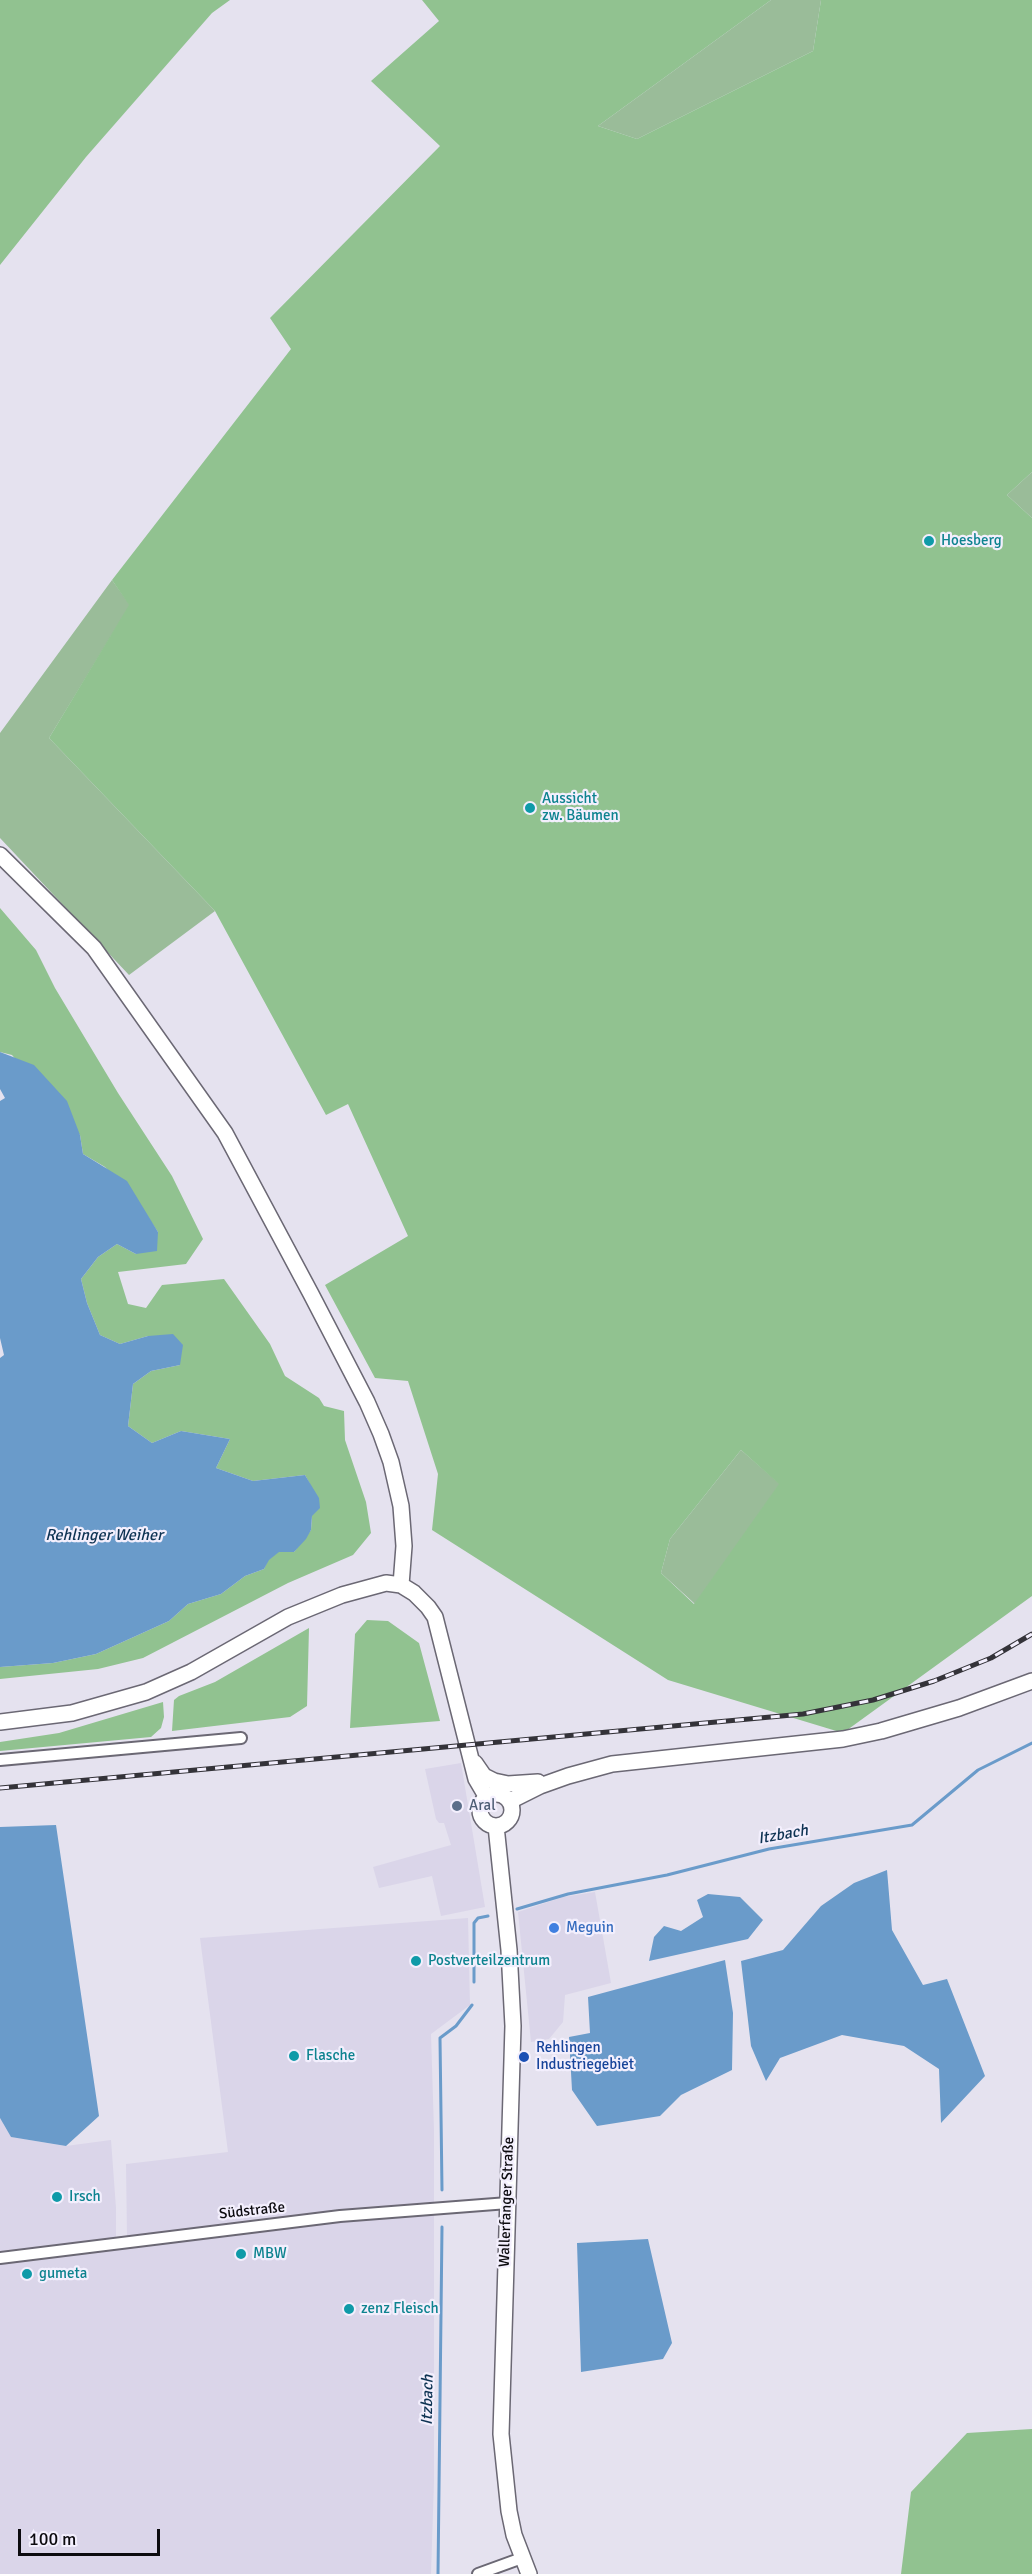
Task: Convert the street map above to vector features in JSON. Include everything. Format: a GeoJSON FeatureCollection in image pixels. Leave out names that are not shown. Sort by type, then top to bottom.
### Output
{"type":"FeatureCollection","features":[{"type":"Feature","properties":{"kind":"main road"},"geometry":{"type":"LineString","coordinates":[[0,855],[94,948],[225,1133],[381,1434],[391,1462],[401,1506],[404,1546],[400,1586]]}},
{"type":"Feature","properties":{"kind":"main road"},"geometry":{"type":"LineString","coordinates":[[0,1722],[72,1713],[146,1692],[191,1672],[288,1617],[370,1586],[386,1583],[400,1586],[414,1593],[435,1617],[476,1779],[486,1796]]}},
{"type":"Feature","properties":{"kind":"main road"},"geometry":{"type":"LineString","coordinates":[[471,1755],[484,1776],[494,1781],[522,1785],[648,1758],[803,1743],[881,1731],[958,1708],[1032,1681]]}},
{"type":"Feature","properties":{"kind":"main road"},"geometry":{"type":"LineString","coordinates":[[510,1801],[561,1778]]}},
{"type":"Feature","properties":{"kind":"main road"},"geometry":{"type":"LineString","coordinates":[[496,1793],[510,1801],[512,1807],[510,1818],[506,1822],[496,1826],[490,1825],[481,1817],[479,1806],[486,1796],[496,1793]]}},
{"type":"Feature","properties":{"kind":"main road","name":"Wallerfanger Straße"},"geometry":{"type":"LineString","coordinates":[[496,1826],[512,1993],[501,2434],[506,2492],[522,2558],[529,2574]]}},
{"type":"Feature","properties":{"kind":"street"},"geometry":{"type":"LineString","coordinates":[[0,1760],[241,1738]]}},
{"type":"Feature","properties":{"kind":"street","name":"Südstraße"},"geometry":{"type":"LineString","coordinates":[[0,2258],[340,2216],[508,2203]]}},
{"type":"Feature","properties":{"kind":"street"},"geometry":{"type":"LineString","coordinates":[[478,2574],[522,2558]]}},
{"type":"Feature","properties":{"kind":"shaded area"},"geometry":{"type":"Polygon","coordinates":[[[461,1763],[485,1907],[441,1916],[432,1876],[379,1888],[373,1867],[451,1845],[444,1823],[439,1823],[436,1819],[425,1769],[461,1763]]]}},
{"type":"Feature","properties":{"kind":"shaded area"},"geometry":{"type":"Polygon","coordinates":[[[595,1892],[611,1983],[565,1995],[563,2022],[549,2039],[531,2042],[518,1912],[563,1897],[595,1892]]]}},
{"type":"Feature","properties":{"kind":"shaded area"},"geometry":{"type":"Polygon","coordinates":[[[468,1918],[470,2005],[431,2034],[434,2131],[434,2481],[431,2574],[0,2574],[0,2118],[11,2137],[66,2146],[111,2140],[116,2237],[127,2236],[126,2164],[228,2152],[200,1938],[468,1918]]]}},
{"type":"Feature","properties":{"kind":"green space"},"geometry":{"type":"Polygon","coordinates":[[[0,0],[230,0],[212,13],[86,157],[0,265],[0,0]]]}},
{"type":"Feature","properties":{"kind":"green space"},"geometry":{"type":"Polygon","coordinates":[[[422,0],[771,0],[598,126],[637,139],[813,51],[821,0],[1032,0],[1032,472],[1007,495],[1032,518],[1032,1596],[843,1733],[668,1680],[432,1530],[438,1474],[408,1381],[375,1378],[325,1285],[408,1236],[348,1104],[326,1115],[215,911],[49,738],[129,605],[112,580],[291,349],[270,318],[440,146],[371,81],[439,21],[422,0]],[[741,1450],[670,1539],[661,1573],[694,1604],[779,1484],[741,1450]]]}},
{"type":"Feature","properties":{"kind":"green space"},"geometry":{"type":"Polygon","coordinates":[[[771,0],[821,0],[813,51],[637,139],[598,126],[771,0]]]}},
{"type":"Feature","properties":{"kind":"green space"},"geometry":{"type":"Polygon","coordinates":[[[1032,472],[1032,518],[1007,495],[1032,472]]]}},
{"type":"Feature","properties":{"kind":"green space"},"geometry":{"type":"Polygon","coordinates":[[[112,580],[130,605],[49,738],[215,911],[129,975],[0,838],[0,733],[112,580]]]}},
{"type":"Feature","properties":{"kind":"green space"},"geometry":{"type":"Polygon","coordinates":[[[0,908],[36,950],[55,988],[118,1093],[172,1176],[203,1239],[186,1264],[118,1272],[128,1304],[146,1308],[162,1285],[224,1279],[270,1344],[285,1376],[319,1398],[324,1406],[344,1411],[345,1440],[366,1502],[371,1533],[353,1555],[288,1583],[143,1658],[98,1669],[0,1679],[0,1667],[53,1663],[96,1654],[169,1621],[188,1604],[221,1594],[245,1576],[264,1569],[268,1560],[279,1551],[294,1552],[311,1530],[312,1516],[310,1484],[305,1475],[253,1481],[216,1468],[230,1439],[181,1431],[152,1443],[128,1426],[133,1384],[151,1371],[180,1365],[148,1336],[120,1344],[100,1335],[87,1303],[81,1279],[98,1257],[117,1244],[136,1254],[158,1232],[143,1210],[105,1167],[83,1154],[80,1135],[12,1055],[0,1052],[0,908]]]}},
{"type":"Feature","properties":{"kind":"green space"},"geometry":{"type":"Polygon","coordinates":[[[741,1450],[780,1484],[695,1604],[661,1573],[670,1539],[741,1450]]]}},
{"type":"Feature","properties":{"kind":"green space"},"geometry":{"type":"Polygon","coordinates":[[[367,1620],[388,1621],[419,1643],[440,1721],[350,1728],[355,1634],[367,1620]]]}},
{"type":"Feature","properties":{"kind":"green space"},"geometry":{"type":"Polygon","coordinates":[[[309,1628],[307,1706],[290,1717],[172,1731],[174,1700],[179,1696],[215,1682],[309,1628]]]}},
{"type":"Feature","properties":{"kind":"green space"},"geometry":{"type":"Polygon","coordinates":[[[163,1702],[164,1717],[161,1728],[151,1737],[0,1751],[0,1742],[59,1733],[163,1702]]]}},
{"type":"Feature","properties":{"kind":"green space"},"geometry":{"type":"Polygon","coordinates":[[[1032,2429],[1032,2574],[901,2574],[911,2492],[967,2433],[1032,2429]]]}},
{"type":"Feature","properties":{"kind":"water","name":"Rehlinger Weiher"},"geometry":{"type":"Polygon","coordinates":[[[0,1052],[34,1065],[67,1101],[80,1135],[83,1154],[127,1181],[158,1232],[157,1251],[136,1254],[117,1244],[98,1257],[81,1279],[87,1303],[100,1335],[120,1344],[148,1336],[173,1334],[183,1345],[180,1365],[151,1371],[133,1384],[128,1426],[152,1443],[181,1431],[230,1439],[216,1468],[253,1481],[305,1475],[319,1498],[320,1508],[312,1516],[311,1530],[306,1539],[294,1552],[279,1552],[269,1560],[264,1569],[245,1576],[221,1594],[188,1604],[169,1621],[96,1654],[53,1663],[0,1667],[0,1358],[4,1355],[0,1338],[0,1101],[5,1098],[0,1089],[0,1052]]]}},
{"type":"Feature","properties":{"kind":"water"},"geometry":{"type":"Polygon","coordinates":[[[56,1825],[99,2116],[66,2146],[11,2137],[0,2118],[0,1827],[56,1825]]]}},
{"type":"Feature","properties":{"kind":"water"},"geometry":{"type":"Polygon","coordinates":[[[887,1870],[892,1930],[923,1985],[947,1979],[985,2076],[941,2123],[939,2069],[904,2046],[842,2035],[780,2058],[766,2081],[751,2046],[741,1961],[783,1950],[821,1906],[854,1883],[887,1870]]]}},
{"type":"Feature","properties":{"kind":"water"},"geometry":{"type":"Polygon","coordinates":[[[708,1894],[740,1897],[763,1920],[748,1939],[649,1961],[654,1937],[664,1926],[681,1931],[703,1917],[697,1900],[708,1894]]]}},
{"type":"Feature","properties":{"kind":"water"},"geometry":{"type":"Polygon","coordinates":[[[725,1960],[733,2013],[732,2070],[681,2095],[660,2116],[597,2126],[572,2090],[569,2037],[590,2033],[588,1997],[725,1960]]]}},
{"type":"Feature","properties":{"kind":"water"},"geometry":{"type":"Polygon","coordinates":[[[648,2239],[672,2343],[663,2359],[581,2372],[577,2243],[648,2239]]]}},
{"type":"Feature","properties":{"kind":"waterway","name":"Itzbach"},"geometry":{"type":"LineString","coordinates":[[517,1909],[568,1894],[667,1875],[769,1849],[912,1825],[978,1770],[1032,1743]]}},
{"type":"Feature","properties":{"kind":"waterway","name":"Itzbach"},"geometry":{"type":"LineString","coordinates":[[474,1982],[474,1923],[478,1918],[488,1916]]}},
{"type":"Feature","properties":{"kind":"waterway","name":"Itzbach"},"geometry":{"type":"LineString","coordinates":[[442,2190],[440,2038],[456,2026],[472,2005]]}},
{"type":"Feature","properties":{"kind":"waterway","name":"Itzbach"},"geometry":{"type":"LineString","coordinates":[[438,2574],[442,2227]]}},
{"type":"Feature","properties":{"kind":"railway"},"geometry":{"type":"LineString","coordinates":[[0,1788],[803,1714],[873,1700],[934,1681],[991,1658],[1032,1634]]}},
{"type":"Feature","properties":{"kind":"place","name":"Hoesberg"},"geometry":{"type":"Point","coordinates":[929,541]}},
{"type":"Feature","properties":{"kind":"place","name":"Aussicht zw. Bäumen"},"geometry":{"type":"Point","coordinates":[530,808]}},
{"type":"Feature","properties":{"kind":"place","name":"Aral"},"geometry":{"type":"Point","coordinates":[457,1806]}},
{"type":"Feature","properties":{"kind":"place","name":"Meguin"},"geometry":{"type":"Point","coordinates":[554,1928]}},
{"type":"Feature","properties":{"kind":"place","name":"Postverteilzentrum"},"geometry":{"type":"Point","coordinates":[416,1961]}},
{"type":"Feature","properties":{"kind":"place","name":"Flasche"},"geometry":{"type":"Point","coordinates":[294,2056]}},
{"type":"Feature","properties":{"kind":"place","name":"Rehlingen Industriegebiet"},"geometry":{"type":"Point","coordinates":[524,2057]}},
{"type":"Feature","properties":{"kind":"place","name":"Irsch"},"geometry":{"type":"Point","coordinates":[57,2197]}},
{"type":"Feature","properties":{"kind":"place","name":"MBW"},"geometry":{"type":"Point","coordinates":[241,2254]}},
{"type":"Feature","properties":{"kind":"place","name":"gumeta"},"geometry":{"type":"Point","coordinates":[27,2274]}},
{"type":"Feature","properties":{"kind":"place","name":"zenz Fleisch"},"geometry":{"type":"Point","coordinates":[349,2309]}}]}
